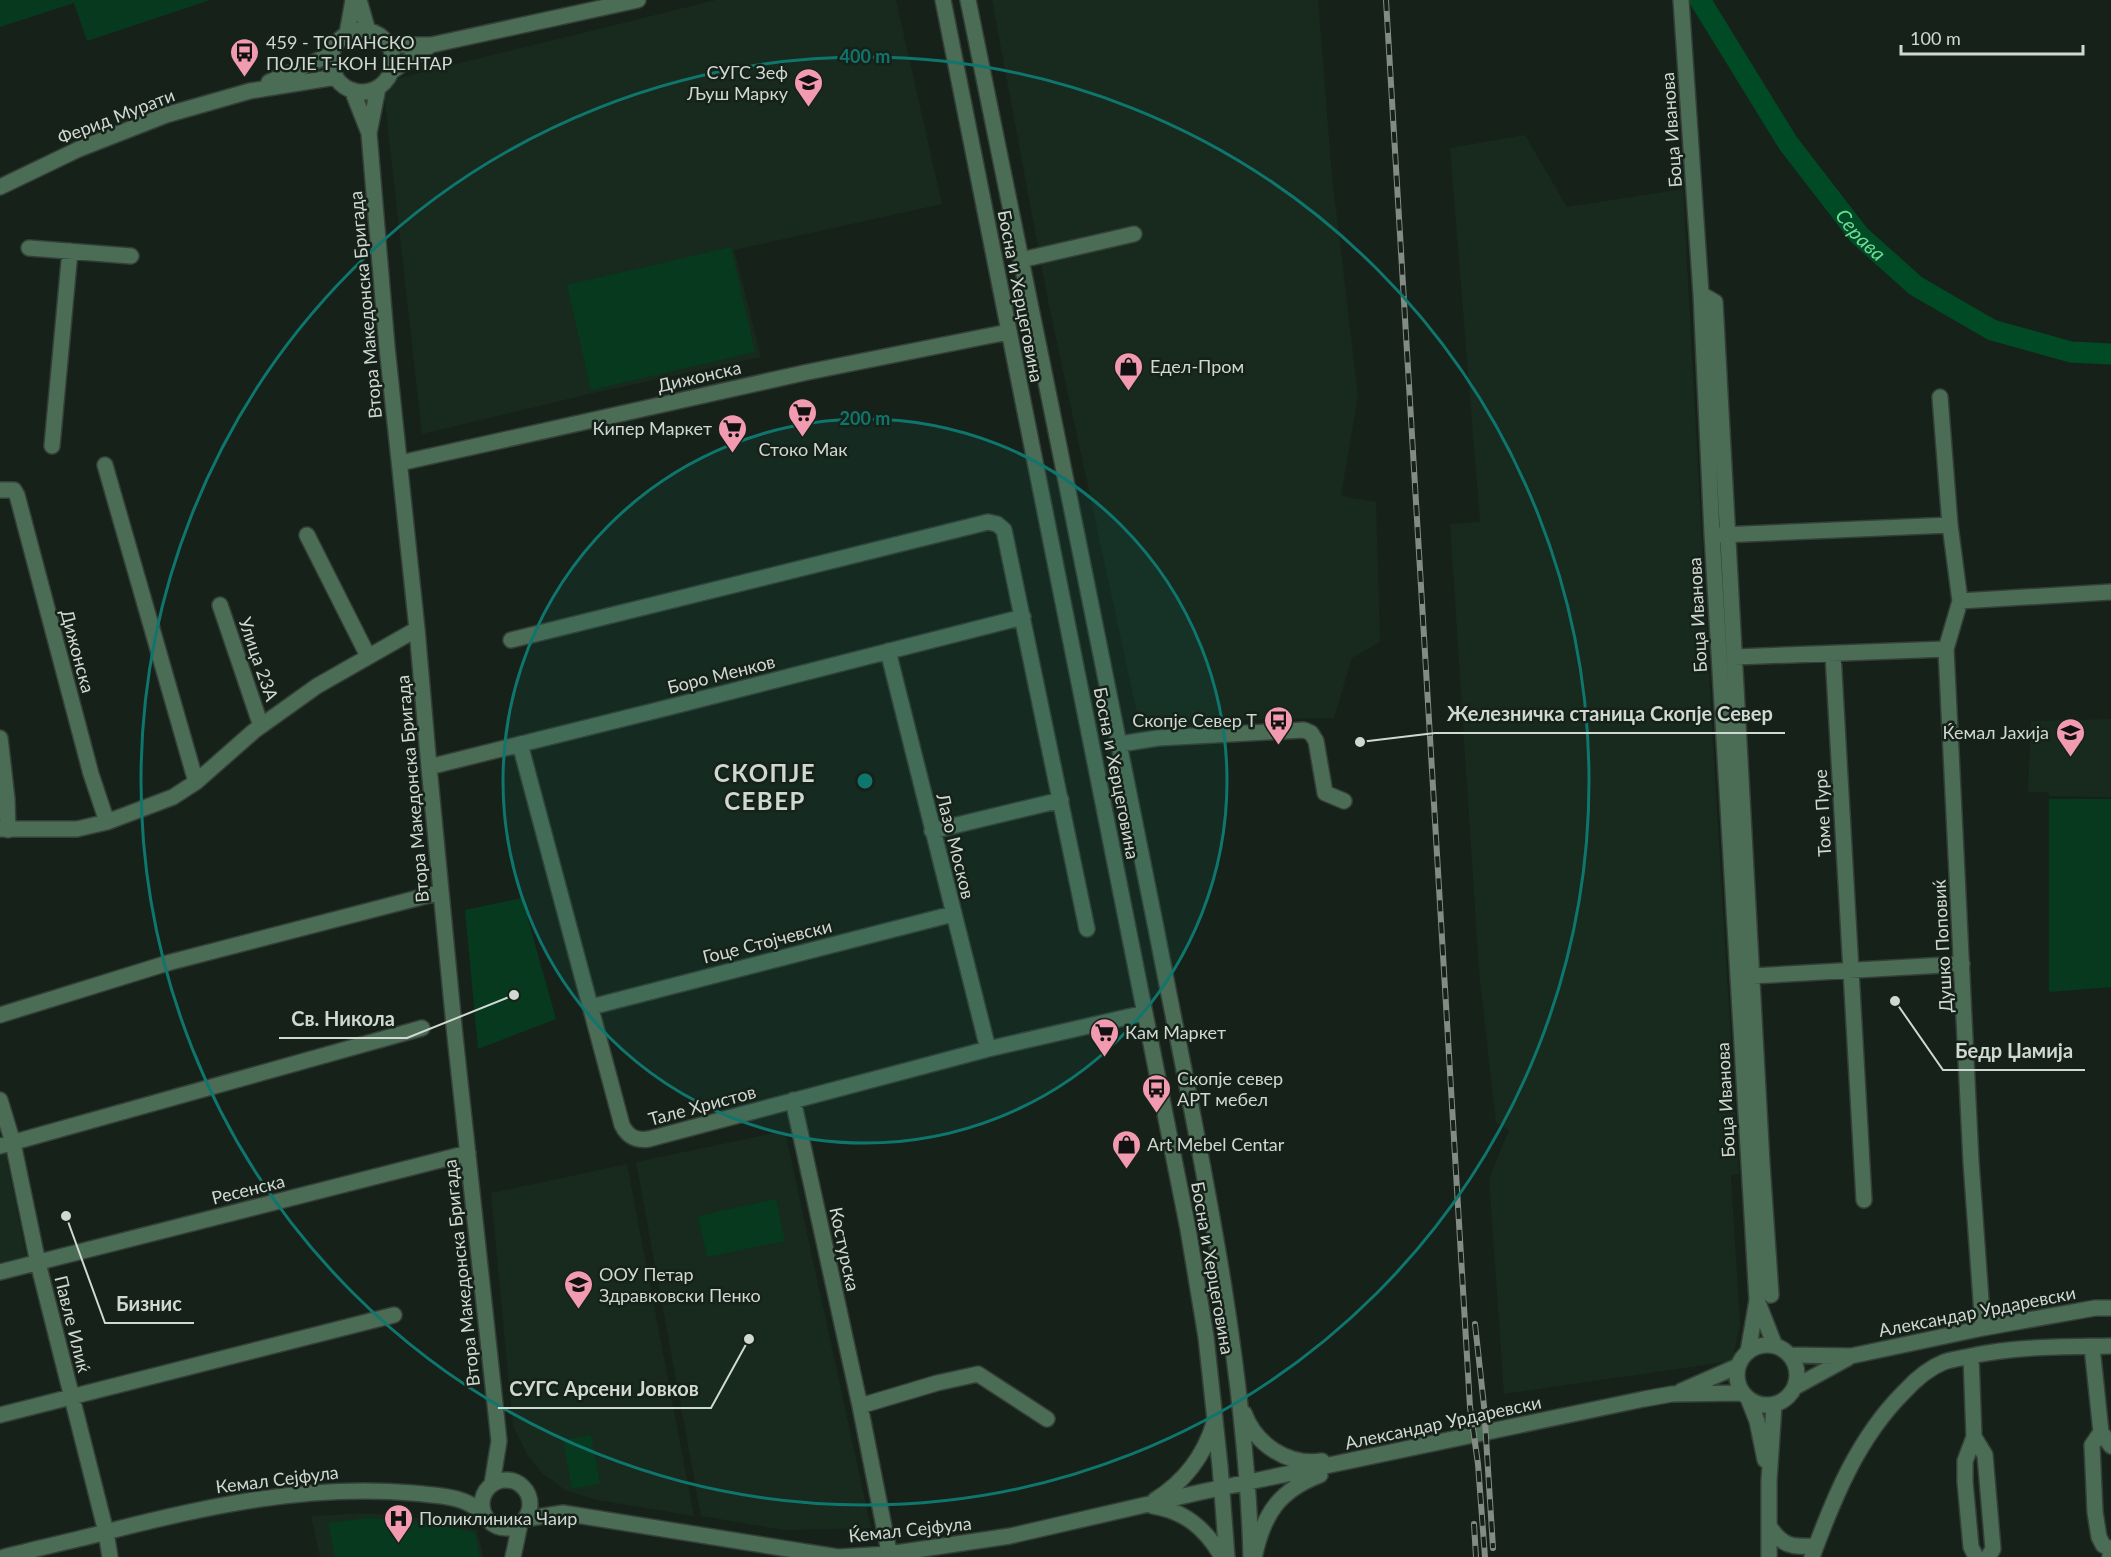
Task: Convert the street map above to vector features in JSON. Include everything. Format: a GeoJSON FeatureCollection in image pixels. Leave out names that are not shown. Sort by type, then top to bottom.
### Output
{"type":"FeatureCollection","features":[{"type":"Feature","properties":{"kind":"street"},"geometry":{"type":"LineString","coordinates":[[348,34],[353,0]]}},
{"type":"Feature","properties":{"kind":"street"},"geometry":{"type":"LineString","coordinates":[[359,0],[368,31]]}},
{"type":"Feature","properties":{"kind":"street"},"geometry":{"type":"LineString","coordinates":[[388,45],[431,45],[638,0]]}},
{"type":"Feature","properties":{"kind":"street","name":"Босна и Херцеговина"},"geometry":{"type":"LineString","coordinates":[[943,0],[1188,1229],[1206,1337],[1216,1417],[1227,1557]]}},
{"type":"Feature","properties":{"kind":"street","name":"Босна и Херцеговина"},"geometry":{"type":"LineString","coordinates":[[968,0],[1120,744],[1216,1240],[1240,1401],[1253,1557]]}},
{"type":"Feature","properties":{"kind":"street","name":"Боца Иванова"},"geometry":{"type":"LineString","coordinates":[[1682,1],[1701,294],[1712,534],[1740,874],[1764,1298],[1775,1346]]}},
{"type":"Feature","properties":{"kind":"street"},"geometry":{"type":"LineString","coordinates":[[368,31],[381,37],[388,45],[393,59],[392,71],[385,83],[378,88],[366,92],[352,90],[343,86],[336,77],[332,67],[332,54],[336,46],[348,34],[368,31]]}},
{"type":"Feature","properties":{"kind":"street"},"geometry":{"type":"LineString","coordinates":[[392,71],[431,45]]}},
{"type":"Feature","properties":{"kind":"street","name":"Ферид Мурати"},"geometry":{"type":"LineString","coordinates":[[250,91],[332,54]]}},
{"type":"Feature","properties":{"kind":"street","name":"Ферид Мурати"},"geometry":{"type":"LineString","coordinates":[[0,187],[79,149],[166,116],[250,91],[336,77]]}},
{"type":"Feature","properties":{"kind":"street","name":"Втора Македонска Бригада"},"geometry":{"type":"LineString","coordinates":[[378,88],[369,133],[387,347],[417,629],[441,892],[499,1441],[498,1459],[490,1486]]}},
{"type":"Feature","properties":{"kind":"street","name":"Втора Македонска Бригада"},"geometry":{"type":"LineString","coordinates":[[352,90],[369,133]]}},
{"type":"Feature","properties":{"kind":"street"},"geometry":{"type":"LineString","coordinates":[[1021,260],[1134,234]]}},
{"type":"Feature","properties":{"kind":"street"},"geometry":{"type":"LineString","coordinates":[[28,248],[131,256]]}},
{"type":"Feature","properties":{"kind":"street"},"geometry":{"type":"LineString","coordinates":[[52,446],[70,250]]}},
{"type":"Feature","properties":{"kind":"street"},"geometry":{"type":"LineString","coordinates":[[1701,294],[1715,302],[1735,657],[1740,874],[1752,976],[1764,1298]]}},
{"type":"Feature","properties":{"kind":"street","name":"Дижонска"},"geometry":{"type":"LineString","coordinates":[[400,463],[808,372],[1008,332]]}},
{"type":"Feature","properties":{"kind":"street"},"geometry":{"type":"LineString","coordinates":[[1940,397],[1950,525],[1960,600],[2111,592]]}},
{"type":"Feature","properties":{"kind":"street"},"geometry":{"type":"LineString","coordinates":[[105,465],[196,782]]}},
{"type":"Feature","properties":{"kind":"street","name":"Дижонска"},"geometry":{"type":"LineString","coordinates":[[7,490],[107,822]]}},
{"type":"Feature","properties":{"kind":"street"},"geometry":{"type":"LineString","coordinates":[[511,640],[988,522],[997,524],[1004,530],[1087,929]]}},
{"type":"Feature","properties":{"kind":"street"},"geometry":{"type":"LineString","coordinates":[[1712,534],[1950,525]]}},
{"type":"Feature","properties":{"kind":"street"},"geometry":{"type":"LineString","coordinates":[[307,535],[368,656]]}},
{"type":"Feature","properties":{"kind":"street","name":"Душко Поповиќ"},"geometry":{"type":"LineString","coordinates":[[1960,600],[1946,650],[1971,1162],[1983,1328]]}},
{"type":"Feature","properties":{"kind":"street","name":"Улица 23А"},"geometry":{"type":"LineString","coordinates":[[220,605],[261,726]]}},
{"type":"Feature","properties":{"kind":"street","name":"Боро Менков"},"geometry":{"type":"LineString","coordinates":[[429,766],[1023,617]]}},
{"type":"Feature","properties":{"kind":"street"},"geometry":{"type":"LineString","coordinates":[[0,738],[7,799],[4,830],[77,829],[107,822],[173,797],[196,782],[261,726],[316,686],[417,629]]}},
{"type":"Feature","properties":{"kind":"street"},"geometry":{"type":"LineString","coordinates":[[1735,657],[1946,650]]}},
{"type":"Feature","properties":{"kind":"street","name":"Лазо Москов"},"geometry":{"type":"LineString","coordinates":[[888,651],[988,1049]]}},
{"type":"Feature","properties":{"kind":"street","name":"Томе Пуре"},"geometry":{"type":"LineString","coordinates":[[1833,654],[1864,1200]]}},
{"type":"Feature","properties":{"kind":"street"},"geometry":{"type":"LineString","coordinates":[[1120,744],[1158,738],[1304,730],[1311,733],[1316,741],[1324,793],[1344,801]]}},
{"type":"Feature","properties":{"kind":"street","name":"Тале Христов"},"geometry":{"type":"LineString","coordinates":[[520,744],[622,1125],[632,1138],[649,1139],[988,1049],[1145,1013]]}},
{"type":"Feature","properties":{"kind":"street"},"geometry":{"type":"LineString","coordinates":[[932,831],[1061,800]]}},
{"type":"Feature","properties":{"kind":"street"},"geometry":{"type":"LineString","coordinates":[[0,1015],[171,962],[441,892]]}},
{"type":"Feature","properties":{"kind":"street","name":"Гоце Стојчевски"},"geometry":{"type":"LineString","coordinates":[[591,1007],[953,914]]}},
{"type":"Feature","properties":{"kind":"street"},"geometry":{"type":"LineString","coordinates":[[1752,976],[1962,964]]}},
{"type":"Feature","properties":{"kind":"street"},"geometry":{"type":"LineString","coordinates":[[7,1144],[422,1028]]}},
{"type":"Feature","properties":{"kind":"street","name":"Павле Илиќ"},"geometry":{"type":"LineString","coordinates":[[0,1100],[7,1144],[106,1532],[110,1557]]}},
{"type":"Feature","properties":{"kind":"street","name":"Костурска"},"geometry":{"type":"LineString","coordinates":[[793,1100],[890,1556]]}},
{"type":"Feature","properties":{"kind":"street","name":"Ресенска"},"geometry":{"type":"LineString","coordinates":[[0,1272],[468,1153]]}},
{"type":"Feature","properties":{"kind":"street","name":"Боца Иванова"},"geometry":{"type":"LineString","coordinates":[[1748,1352],[1764,1298]]}},
{"type":"Feature","properties":{"kind":"street","name":"Александар Урдаревски"},"geometry":{"type":"LineString","coordinates":[[1789,1355],[1851,1356],[1983,1328],[2095,1308],[2111,1308]]}},
{"type":"Feature","properties":{"kind":"street"},"geometry":{"type":"LineString","coordinates":[[0,1415],[394,1315]]}},
{"type":"Feature","properties":{"kind":"street"},"geometry":{"type":"LineString","coordinates":[[1745,1396],[1765,1405],[1774,1405],[1790,1395],[1795,1387],[1797,1370],[1789,1355],[1775,1346],[1756,1347],[1748,1352],[1738,1366],[1739,1385],[1757,1421],[1769,1481]]}},
{"type":"Feature","properties":{"kind":"street"},"geometry":{"type":"LineString","coordinates":[[1769,1526],[1776,1536],[1787,1544],[1814,1551],[1846,1473],[1866,1437],[1892,1404],[1918,1377],[1943,1362],[2039,1347],[2111,1346]]}},
{"type":"Feature","properties":{"kind":"street"},"geometry":{"type":"LineString","coordinates":[[2092,1347],[2101,1432],[2111,1446]]}},
{"type":"Feature","properties":{"kind":"street","name":"Александар Урдаревски"},"geometry":{"type":"LineString","coordinates":[[1795,1387],[1851,1356]]}},
{"type":"Feature","properties":{"kind":"street"},"geometry":{"type":"LineString","coordinates":[[1971,1356],[1974,1437],[1965,1461],[1971,1547],[1976,1557]]}},
{"type":"Feature","properties":{"kind":"street","name":"Александар Урдаревски"},"geometry":{"type":"LineString","coordinates":[[1222,1488],[1672,1394],[1738,1366]]}},
{"type":"Feature","properties":{"kind":"street"},"geometry":{"type":"LineString","coordinates":[[860,1407],[937,1383],[978,1374],[1047,1419]]}},
{"type":"Feature","properties":{"kind":"street","name":"Александар Урдаревски"},"geometry":{"type":"LineString","coordinates":[[1672,1394],[1745,1396]]}},
{"type":"Feature","properties":{"kind":"street"},"geometry":{"type":"LineString","coordinates":[[1240,1401],[1246,1420],[1256,1435],[1269,1448],[1284,1457],[1313,1462],[1347,1458],[1366,1459]]}},
{"type":"Feature","properties":{"kind":"street"},"geometry":{"type":"LineString","coordinates":[[1769,1557],[1769,1481],[1774,1405]]}},
{"type":"Feature","properties":{"kind":"street"},"geometry":{"type":"LineString","coordinates":[[1147,1504],[1180,1482],[1193,1466],[1205,1448],[1216,1417]]}},
{"type":"Feature","properties":{"kind":"street"},"geometry":{"type":"LineString","coordinates":[[2101,1432],[2092,1445],[2095,1512],[2099,1537],[2110,1551]]}},
{"type":"Feature","properties":{"kind":"street"},"geometry":{"type":"LineString","coordinates":[[1974,1437],[1985,1455],[1993,1549],[1988,1557]]}},
{"type":"Feature","properties":{"kind":"street","name":"Втора Македонска Бригада"},"geometry":{"type":"LineString","coordinates":[[499,1441],[505,1458],[519,1483]]}},
{"type":"Feature","properties":{"kind":"street"},"geometry":{"type":"LineString","coordinates":[[1253,1557],[1271,1510],[1284,1495],[1311,1479],[1366,1459]]}},
{"type":"Feature","properties":{"kind":"street"},"geometry":{"type":"LineString","coordinates":[[455,1497],[506,1480],[519,1483],[529,1497],[531,1507],[523,1522],[511,1557]]}},
{"type":"Feature","properties":{"kind":"street"},"geometry":{"type":"LineString","coordinates":[[485,1515],[482,1501],[490,1486]]}},
{"type":"Feature","properties":{"kind":"street","name":"Ќемал Сејфула"},"geometry":{"type":"LineString","coordinates":[[529,1497],[563,1514],[837,1557],[890,1556],[1010,1536],[1222,1488]]}},
{"type":"Feature","properties":{"kind":"street","name":"Кемал Сејфула"},"geometry":{"type":"LineString","coordinates":[[4,1557],[210,1507],[318,1491],[353,1490],[455,1497]]}},
{"type":"Feature","properties":{"kind":"street"},"geometry":{"type":"LineString","coordinates":[[455,1497],[472,1504],[497,1526],[507,1528],[523,1522]]}},
{"type":"Feature","properties":{"kind":"street"},"geometry":{"type":"LineString","coordinates":[[1147,1504],[1183,1515],[1212,1540],[1222,1557]]}},
{"type":"Feature","properties":{"kind":"street","name":"Ќемал Сејфула"},"geometry":{"type":"LineString","coordinates":[[523,1522],[563,1514]]}},
{"type":"Feature","properties":{"kind":"street"},"geometry":{"type":"LineString","coordinates":[[497,1526],[511,1557]]}},
{"type":"Feature","properties":{"kind":"shaded area"},"geometry":{"type":"Polygon","coordinates":[[[716,0],[896,0],[942,204],[734,250],[761,357],[589,394],[422,434],[384,94],[395,79],[716,0]]]}},
{"type":"Feature","properties":{"kind":"shaded area"},"geometry":{"type":"Polygon","coordinates":[[[992,0],[1318,0],[1332,176],[1358,396],[1341,496],[1376,502],[1380,642],[1352,658],[1334,718],[1139,722],[1049,306],[992,0]]]}},
{"type":"Feature","properties":{"kind":"shaded area"},"geometry":{"type":"Polygon","coordinates":[[[1525,135],[1567,207],[1683,189],[1739,1174],[1731,1176],[1740,1325],[1732,1361],[1504,1394],[1489,1179],[1509,1130],[1496,1123],[1479,970],[1450,524],[1480,522],[1450,148],[1525,135]]]}},
{"type":"Feature","properties":{"kind":"shaded area","name":"Ќемал Јахија"},"geometry":{"type":"Polygon","coordinates":[[[2111,719],[2111,797],[2050,796],[2047,792],[2028,792],[2031,721],[2111,719]]]}},
{"type":"Feature","properties":{"kind":"shaded area"},"geometry":{"type":"Polygon","coordinates":[[[785,1131],[871,1528],[784,1530],[701,1516],[636,1162],[785,1131]]]}},
{"type":"Feature","properties":{"kind":"shaded area"},"geometry":{"type":"Polygon","coordinates":[[[4,1145],[27,1259],[0,1265],[0,1146],[4,1145]]]}},
{"type":"Feature","properties":{"kind":"shaded area","name":"ООУ Петар Здравковски Пенко"},"geometry":{"type":"Polygon","coordinates":[[[627,1164],[694,1516],[597,1500],[565,1490],[543,1474],[528,1456],[513,1426],[491,1193],[627,1164]]]}},
{"type":"Feature","properties":{"kind":"shaded area","name":"Поликлиника Чаир"},"geometry":{"type":"Polygon","coordinates":[[[368,1513],[433,1519],[477,1530],[483,1557],[320,1557],[311,1516],[368,1513]]]}},
{"type":"Feature","properties":{"kind":"green space"},"geometry":{"type":"Polygon","coordinates":[[[0,0],[210,0],[87,41],[74,3],[0,27],[0,0]]]}},
{"type":"Feature","properties":{"kind":"green space"},"geometry":{"type":"Polygon","coordinates":[[[731,247],[755,352],[591,390],[567,285],[731,247]]]}},
{"type":"Feature","properties":{"kind":"green space"},"geometry":{"type":"Polygon","coordinates":[[[2049,799],[2111,799],[2111,987],[2049,992],[2049,799]]]}},
{"type":"Feature","properties":{"kind":"green space"},"geometry":{"type":"Polygon","coordinates":[[[522,898],[556,1019],[478,1049],[465,910],[522,898]]]}},
{"type":"Feature","properties":{"kind":"green space"},"geometry":{"type":"Polygon","coordinates":[[[776,1199],[785,1241],[707,1257],[698,1216],[776,1199]]]}},
{"type":"Feature","properties":{"kind":"green space"},"geometry":{"type":"Polygon","coordinates":[[[591,1435],[600,1484],[572,1489],[563,1440],[591,1435]]]}},
{"type":"Feature","properties":{"kind":"green space","name":"Поликлиника Чаир"},"geometry":{"type":"Polygon","coordinates":[[[368,1518],[435,1523],[475,1533],[480,1557],[335,1557],[328,1523],[368,1518]]]}},
{"type":"Feature","properties":{"kind":"waterway","name":"Серава"},"geometry":{"type":"LineString","coordinates":[[1700,0],[1788,143],[1859,235],[1916,286],[1992,330],[2071,352],[2111,354]]}},
{"type":"Feature","properties":{"kind":"railway"},"geometry":{"type":"LineString","coordinates":[[1386,0],[1470,1407],[1478,1464],[1485,1557]]}},
{"type":"Feature","properties":{"kind":"railway"},"geometry":{"type":"LineString","coordinates":[[1475,1324],[1484,1406],[1493,1548]]}},
{"type":"Feature","properties":{"kind":"railway"},"geometry":{"type":"LineString","coordinates":[[1474,1524],[1476,1557]]}},
{"type":"Feature","properties":{"kind":"place","name":"459 - ТОПАНСКО ПОЛЕ Т-КОН ЦЕНТАР"},"geometry":{"type":"Point","coordinates":[245,78]}},
{"type":"Feature","properties":{"kind":"place","name":"СУГС Зеф Љуш Марку"},"geometry":{"type":"Point","coordinates":[809,108]}},
{"type":"Feature","properties":{"kind":"place","name":"Едел-Пром"},"geometry":{"type":"Point","coordinates":[1129,392]}},
{"type":"Feature","properties":{"kind":"place","name":"Стоко Мак"},"geometry":{"type":"Point","coordinates":[803,438]}},
{"type":"Feature","properties":{"kind":"place","name":"Кипер Маркет"},"geometry":{"type":"Point","coordinates":[733,454]}},
{"type":"Feature","properties":{"kind":"place","name":"Железничка станица Скопје Север"},"geometry":{"type":"Point","coordinates":[1360,742]}},
{"type":"Feature","properties":{"kind":"place","name":"Скопје Север Т"},"geometry":{"type":"Point","coordinates":[1278,746]}},
{"type":"Feature","properties":{"kind":"place","name":"Ќемал Јахија"},"geometry":{"type":"Point","coordinates":[2070,758]}},
{"type":"Feature","properties":{"kind":"place","name":"Св. Никола"},"geometry":{"type":"Point","coordinates":[514,995]}},
{"type":"Feature","properties":{"kind":"place","name":"Бедр Џамија"},"geometry":{"type":"Point","coordinates":[1895,1001]}},
{"type":"Feature","properties":{"kind":"place","name":"Кам Маркет"},"geometry":{"type":"Point","coordinates":[1104,1058]}},
{"type":"Feature","properties":{"kind":"place","name":"Скопје север АРТ мебел"},"geometry":{"type":"Point","coordinates":[1156,1114]}},
{"type":"Feature","properties":{"kind":"place","name":"Art Mebel Centar"},"geometry":{"type":"Point","coordinates":[1126,1170]}},
{"type":"Feature","properties":{"kind":"place","name":"Бизнис"},"geometry":{"type":"Point","coordinates":[66,1216]}},
{"type":"Feature","properties":{"kind":"place","name":"ООУ Петар Здравковски Пенко"},"geometry":{"type":"Point","coordinates":[578,1310]}},
{"type":"Feature","properties":{"kind":"place","name":"СУГС Арсени Јовков"},"geometry":{"type":"Point","coordinates":[749,1339]}},
{"type":"Feature","properties":{"kind":"place","name":"Поликлиника Чаир"},"geometry":{"type":"Point","coordinates":[398,1544]}},
{"type":"Feature","properties":{"kind":"district","name":"СКОПЈЕ СЕВЕР"},"geometry":{"type":"Point","coordinates":[765,786]}}]}
